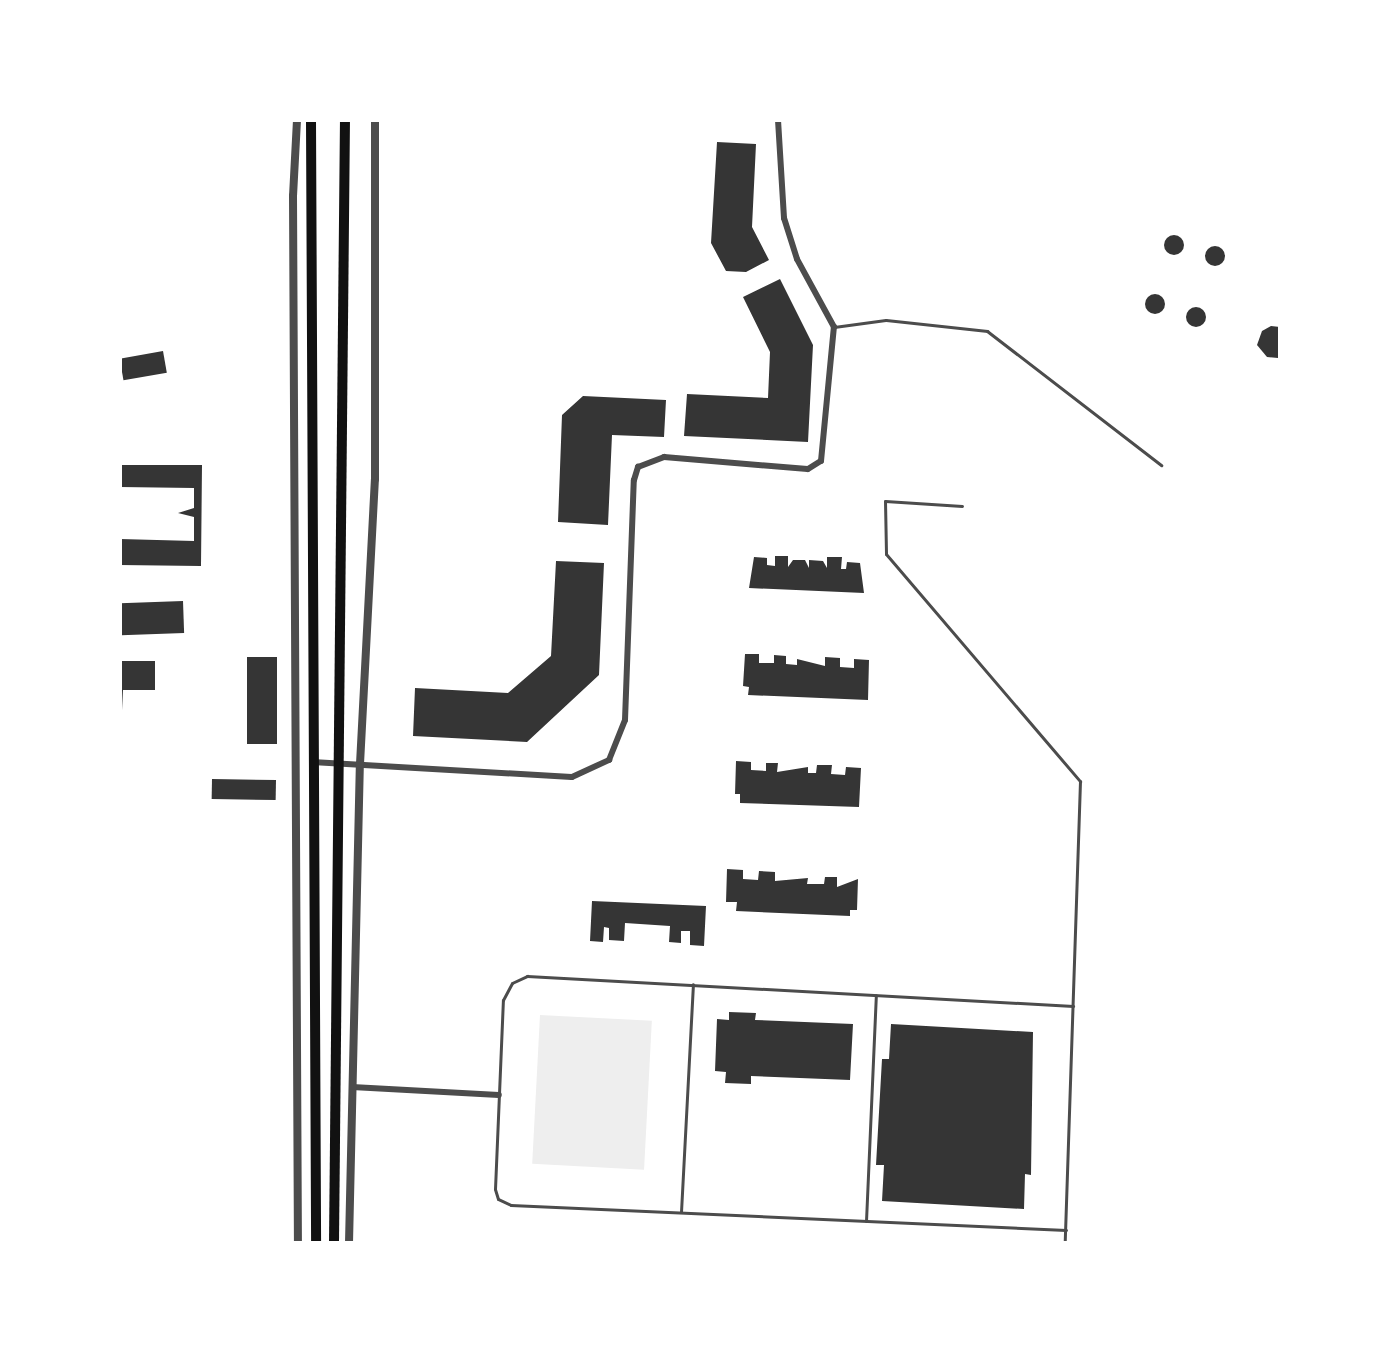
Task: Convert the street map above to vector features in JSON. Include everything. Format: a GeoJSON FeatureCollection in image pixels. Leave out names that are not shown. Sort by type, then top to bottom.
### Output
{"type":"FeatureCollection","features":[{"type":"Feature","properties":{"kind":"highway"},"geometry":{"type":"LineString","coordinates":[[311,120],[312,762],[320,1138],[316,1243]]}},
{"type":"Feature","properties":{"kind":"highway"},"geometry":{"type":"LineString","coordinates":[[334,1243],[345,120]]}},
{"type":"Feature","properties":{"kind":"street"},"geometry":{"type":"LineString","coordinates":[[297,120],[293,196],[298,1243]]}},
{"type":"Feature","properties":{"kind":"street"},"geometry":{"type":"LineString","coordinates":[[349,1243],[360,764],[375,466],[375,120]]}},
{"type":"Feature","properties":{"kind":"street"},"geometry":{"type":"LineString","coordinates":[[312,762],[572,777],[603,765],[625,720],[634,480],[638,467],[664,457],[818,466],[834,327],[797,259],[784,218],[778,120]]}},
{"type":"Feature","properties":{"kind":"street"},"geometry":{"type":"LineString","coordinates":[[352,1087],[499,1095]]}},
{"type":"Feature","properties":{"kind":"lane"},"geometry":{"type":"LineString","coordinates":[[834,327],[886,320],[987,331],[1161,465]]}},
{"type":"Feature","properties":{"kind":"lane"},"geometry":{"type":"LineString","coordinates":[[962,506],[885,501],[886,554],[1080,781],[1065,1243]]}},
{"type":"Feature","properties":{"kind":"lane"},"geometry":{"type":"LineString","coordinates":[[1066,1230],[681,1213],[502,1201],[495,1193],[503,1000],[516,980],[536,975],[1073,1006]]}},
{"type":"Feature","properties":{"kind":"lane"},"geometry":{"type":"LineString","coordinates":[[681,1213],[693,984]]}},
{"type":"Feature","properties":{"kind":"lane"},"geometry":{"type":"LineString","coordinates":[[866,1221],[876,995]]}},
{"type":"Feature","properties":{"kind":"shaded area"},"geometry":{"type":"Polygon","coordinates":[[[540,1015],[652,1021],[644,1170],[532,1164],[540,1015]]]}},
{"type":"Feature","properties":{"kind":"building"},"geometry":{"type":"Polygon","coordinates":[[[717,142],[756,144],[752,227],[769,260],[746,272],[726,271],[711,243],[717,142]]]}},
{"type":"Feature","properties":{"kind":"building"},"geometry":{"type":"Polygon","coordinates":[[[1174,235],[1181,238],[1184,245],[1181,252],[1174,255],[1167,252],[1164,245],[1167,238],[1174,235]]]}},
{"type":"Feature","properties":{"kind":"building"},"geometry":{"type":"Polygon","coordinates":[[[1215,246],[1222,249],[1225,256],[1222,263],[1215,266],[1208,263],[1205,256],[1208,249],[1215,246]]]}},
{"type":"Feature","properties":{"kind":"building"},"geometry":{"type":"Polygon","coordinates":[[[780,279],[813,345],[808,442],[684,436],[687,394],[768,398],[770,352],[743,297],[780,279]]]}},
{"type":"Feature","properties":{"kind":"building"},"geometry":{"type":"Polygon","coordinates":[[[1155,294],[1162,297],[1165,304],[1162,311],[1155,314],[1148,311],[1145,304],[1148,297],[1155,294]]]}},
{"type":"Feature","properties":{"kind":"building"},"geometry":{"type":"Polygon","coordinates":[[[1196,307],[1203,310],[1206,317],[1203,324],[1196,327],[1189,324],[1186,317],[1189,310],[1196,307]]]}},
{"type":"Feature","properties":{"kind":"building"},"geometry":{"type":"Polygon","coordinates":[[[1271,326],[1280,327],[1278,358],[1267,357],[1257,345],[1262,331],[1271,326]]]}},
{"type":"Feature","properties":{"kind":"building"},"geometry":{"type":"Polygon","coordinates":[[[163,351],[167,373],[123,380],[120,359],[163,351]]]}},
{"type":"Feature","properties":{"kind":"building"},"geometry":{"type":"Polygon","coordinates":[[[583,396],[666,400],[664,437],[612,435],[608,525],[558,522],[562,415],[583,396]]]}},
{"type":"Feature","properties":{"kind":"building"},"geometry":{"type":"Polygon","coordinates":[[[120,465],[202,465],[201,566],[120,565],[120,539],[194,541],[194,517],[178,513],[194,508],[194,488],[120,487],[120,465]]]}},
{"type":"Feature","properties":{"kind":"building"},"geometry":{"type":"Polygon","coordinates":[[[775,556],[788,556],[788,567],[793,560],[805,560],[809,568],[809,560],[823,561],[827,568],[827,557],[842,557],[841,569],[846,569],[847,562],[860,563],[864,593],[749,588],[754,557],[767,558],[767,565],[775,566],[775,556]]]}},
{"type":"Feature","properties":{"kind":"building"},"geometry":{"type":"Polygon","coordinates":[[[556,561],[604,563],[599,675],[527,742],[413,736],[415,688],[508,693],[551,656],[556,561]]]}},
{"type":"Feature","properties":{"kind":"building"},"geometry":{"type":"Polygon","coordinates":[[[183,601],[184,633],[121,635],[120,603],[183,601]]]}},
{"type":"Feature","properties":{"kind":"building"},"geometry":{"type":"Polygon","coordinates":[[[745,654],[759,654],[759,663],[774,663],[774,655],[786,656],[786,664],[797,665],[797,659],[825,666],[825,657],[840,658],[840,667],[854,668],[854,659],[869,660],[868,700],[748,695],[749,687],[743,686],[745,654]]]}},
{"type":"Feature","properties":{"kind":"building"},"geometry":{"type":"Polygon","coordinates":[[[247,657],[277,657],[277,744],[247,744],[247,657]]]}},
{"type":"Feature","properties":{"kind":"building"},"geometry":{"type":"Polygon","coordinates":[[[120,661],[155,661],[155,690],[123,690],[120,751],[120,661]]]}},
{"type":"Feature","properties":{"kind":"building"},"geometry":{"type":"Polygon","coordinates":[[[736,761],[751,762],[751,770],[766,771],[766,763],[778,763],[777,772],[808,767],[808,773],[816,773],[817,765],[832,765],[831,774],[845,775],[846,767],[861,768],[859,807],[740,803],[740,794],[735,794],[736,761]]]}},
{"type":"Feature","properties":{"kind":"building"},"geometry":{"type":"Polygon","coordinates":[[[212,779],[276,780],[276,800],[212,799],[212,779]]]}},
{"type":"Feature","properties":{"kind":"building"},"geometry":{"type":"Polygon","coordinates":[[[727,869],[743,870],[743,879],[758,880],[759,871],[775,872],[775,881],[808,878],[807,884],[824,884],[825,877],[837,877],[837,887],[858,879],[857,910],[850,910],[850,916],[736,911],[737,902],[726,902],[727,869]]]}},
{"type":"Feature","properties":{"kind":"building"},"geometry":{"type":"Polygon","coordinates":[[[592,901],[706,906],[704,946],[690,945],[690,931],[681,931],[681,943],[669,942],[670,926],[625,923],[624,941],[609,940],[609,928],[604,927],[603,942],[590,941],[592,901]]]}},
{"type":"Feature","properties":{"kind":"building"},"geometry":{"type":"Polygon","coordinates":[[[729,1012],[756,1013],[755,1020],[853,1024],[850,1080],[751,1076],[751,1084],[725,1083],[726,1072],[715,1071],[717,1019],[729,1020],[729,1012]]]}},
{"type":"Feature","properties":{"kind":"building"},"geometry":{"type":"Polygon","coordinates":[[[891,1024],[1033,1032],[1031,1175],[1025,1174],[1024,1209],[882,1201],[884,1165],[876,1165],[882,1059],[889,1059],[891,1024]]]}}]}
